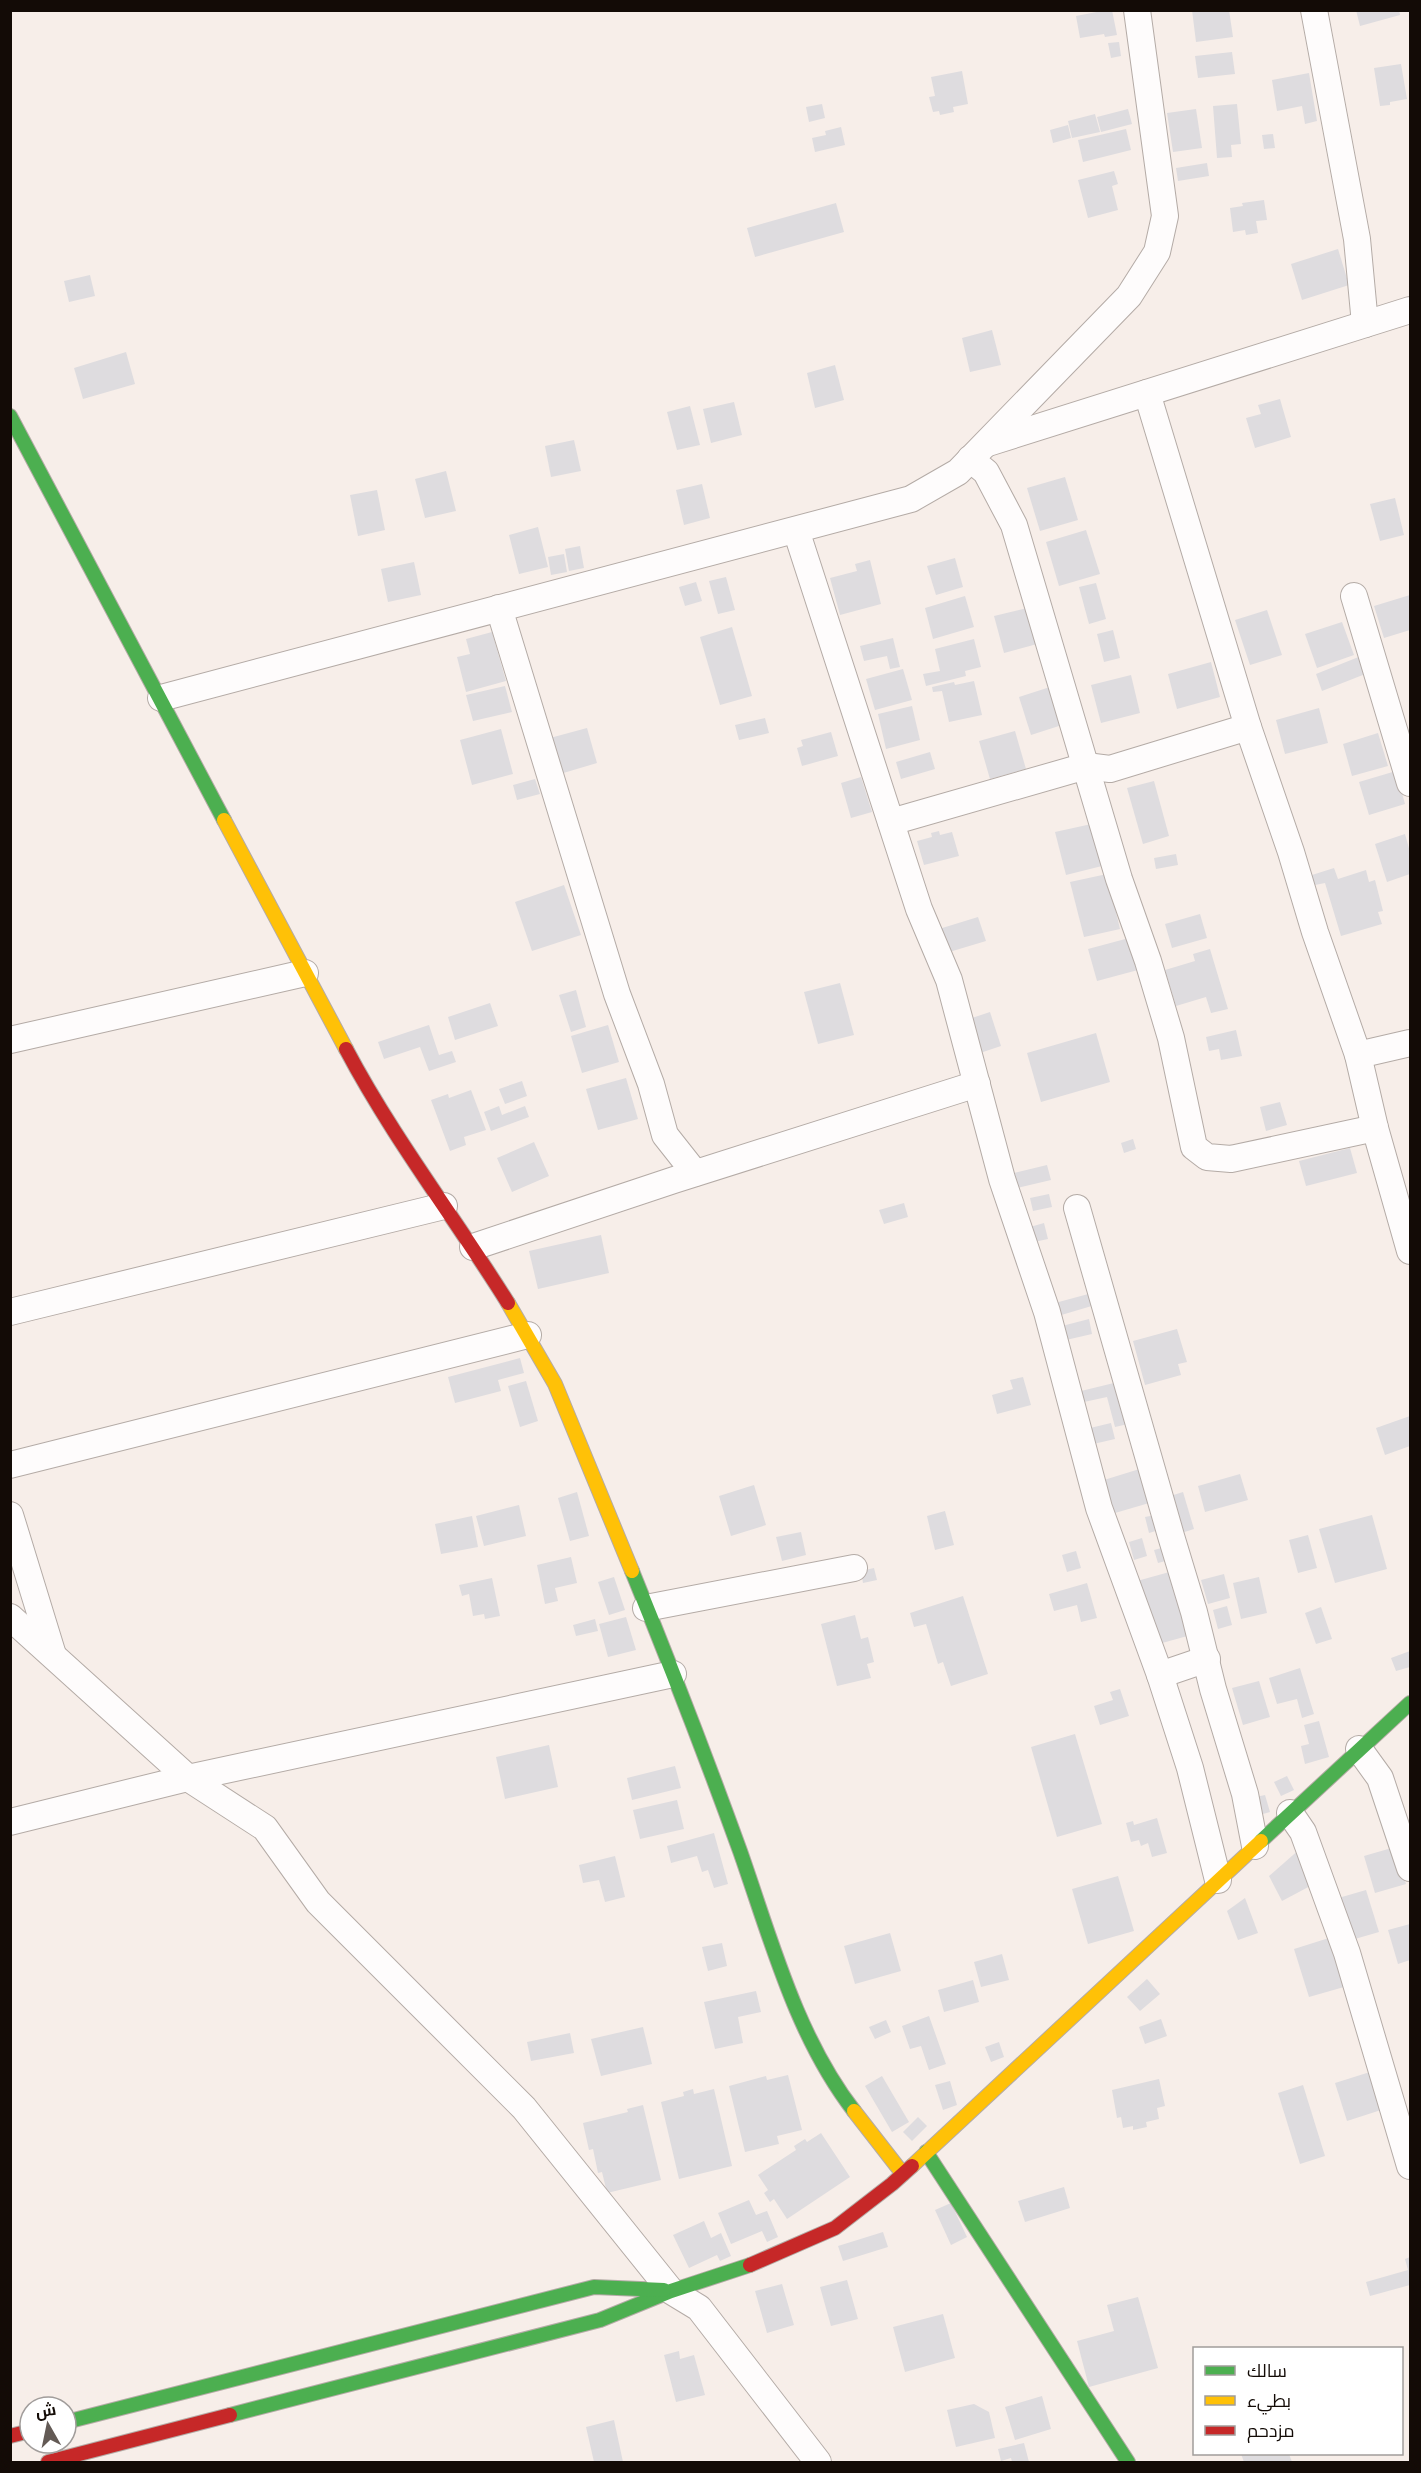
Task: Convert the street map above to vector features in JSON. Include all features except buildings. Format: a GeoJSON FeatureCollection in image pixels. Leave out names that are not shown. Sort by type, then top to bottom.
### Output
{"type":"FeatureCollection","features":[{"type":"Feature","properties":{"kind":"street"},"geometry":{"type":"LineString","coordinates":[[161,698],[911,499],[958,472],[1129,296],[1157,252],[1165,216],[1137,10]]}},
{"type":"Feature","properties":{"kind":"street"},"geometry":{"type":"LineString","coordinates":[[1314,10],[1357,239],[1365,324]]}},
{"type":"Feature","properties":{"kind":"street"},"geometry":{"type":"LineString","coordinates":[[978,451],[1147,393],[1410,310]]}},
{"type":"Feature","properties":{"kind":"street"},"geometry":{"type":"LineString","coordinates":[[1147,393],[1248,727],[1358,1055],[1375,1128],[1410,1251]]}},
{"type":"Feature","properties":{"kind":"street"},"geometry":{"type":"LineString","coordinates":[[10,416],[370,1095],[473,1247],[528,1335],[555,1384],[694,1723],[785,1978],[810,2040],[838,2090],[903,2174]]}},
{"type":"Feature","properties":{"kind":"street"},"geometry":{"type":"LineString","coordinates":[[978,451],[986,472],[1014,525],[1119,879],[1148,961],[1171,1038],[1194,1147],[1207,1156],[1231,1159],[1375,1128]]}},
{"type":"Feature","properties":{"kind":"street"},"geometry":{"type":"LineString","coordinates":[[796,530],[929,937],[949,980],[1006,1190],[1047,1312],[1100,1508],[1160,1675],[1190,1768],[1218,1880]]}},
{"type":"Feature","properties":{"kind":"street"},"geometry":{"type":"LineString","coordinates":[[1354,596],[1410,783]]}},
{"type":"Feature","properties":{"kind":"street"},"geometry":{"type":"LineString","coordinates":[[499,608],[614,982],[651,1084],[665,1135],[695,1173]]}},
{"type":"Feature","properties":{"kind":"street"},"geometry":{"type":"LineString","coordinates":[[891,822],[1086,766],[1110,769],[1248,727]]}},
{"type":"Feature","properties":{"kind":"street"},"geometry":{"type":"LineString","coordinates":[[10,1040],[306,973]]}},
{"type":"Feature","properties":{"kind":"street"},"geometry":{"type":"LineString","coordinates":[[1358,1055],[1410,1043]]}},
{"type":"Feature","properties":{"kind":"street"},"geometry":{"type":"LineString","coordinates":[[473,1247],[977,1083]]}},
{"type":"Feature","properties":{"kind":"street"},"geometry":{"type":"LineString","coordinates":[[10,1312],[444,1206]]}},
{"type":"Feature","properties":{"kind":"street"},"geometry":{"type":"LineString","coordinates":[[1077,1208],[1245,1794],[1255,1846]]}},
{"type":"Feature","properties":{"kind":"street"},"geometry":{"type":"LineString","coordinates":[[10,1465],[528,1335]]}},
{"type":"Feature","properties":{"kind":"street"},"geometry":{"type":"LineString","coordinates":[[10,1515],[53,1656]]}},
{"type":"Feature","properties":{"kind":"street"},"geometry":{"type":"LineString","coordinates":[[646,1608],[854,1568]]}},
{"type":"Feature","properties":{"kind":"street"},"geometry":{"type":"LineString","coordinates":[[10,1617],[188,1778],[265,1828],[318,1902],[524,2108],[671,2291],[699,2308],[819,2463]]}},
{"type":"Feature","properties":{"kind":"street"},"geometry":{"type":"LineString","coordinates":[[1160,1675],[1206,1659]]}},
{"type":"Feature","properties":{"kind":"street"},"geometry":{"type":"LineString","coordinates":[[10,1822],[188,1778],[673,1674]]}},
{"type":"Feature","properties":{"kind":"street"},"geometry":{"type":"LineString","coordinates":[[48,2463],[600,2320],[671,2291],[746,2267],[835,2228],[903,2174],[1410,1703]]}},
{"type":"Feature","properties":{"kind":"street"},"geometry":{"type":"LineString","coordinates":[[1359,1749],[1380,1779],[1410,1868]]}},
{"type":"Feature","properties":{"kind":"street"},"geometry":{"type":"LineString","coordinates":[[1290,1813],[1307,1841],[1347,1953],[1410,2166]]}},
{"type":"Feature","properties":{"kind":"street"},"geometry":{"type":"LineString","coordinates":[[926,2152],[1128,2463]]}},
{"type":"Feature","properties":{"kind":"street"},"geometry":{"type":"LineString","coordinates":[[78,2419],[594,2287],[671,2291]]}},
{"type":"Feature","properties":{"kind":"traffic: fast"},"geometry":{"type":"LineString","coordinates":[[10,416],[224,820]]}},
{"type":"Feature","properties":{"kind":"traffic: fast"},"geometry":{"type":"LineString","coordinates":[[632,1571],[714,1781],[787,1986],[816,2051],[854,2111]]}},
{"type":"Feature","properties":{"kind":"traffic: fast"},"geometry":{"type":"LineString","coordinates":[[1261,1841],[1410,1703]]}},
{"type":"Feature","properties":{"kind":"traffic: fast"},"geometry":{"type":"LineString","coordinates":[[926,2152],[1128,2462]]}},
{"type":"Feature","properties":{"kind":"traffic: fast"},"geometry":{"type":"LineString","coordinates":[[230,2415],[600,2320],[671,2291],[750,2265]]}},
{"type":"Feature","properties":{"kind":"traffic: fast"},"geometry":{"type":"LineString","coordinates":[[78,2419],[594,2287],[664,2290]]}},
{"type":"Feature","properties":{"kind":"traffic: slow"},"geometry":{"type":"LineString","coordinates":[[224,820],[346,1049]]}},
{"type":"Feature","properties":{"kind":"traffic: slow"},"geometry":{"type":"LineString","coordinates":[[508,1303],[555,1384],[632,1571]]}},
{"type":"Feature","properties":{"kind":"traffic: slow"},"geometry":{"type":"LineString","coordinates":[[912,2166],[1261,1841]]}},
{"type":"Feature","properties":{"kind":"traffic: slow"},"geometry":{"type":"LineString","coordinates":[[854,2111],[903,2174]]}},
{"type":"Feature","properties":{"kind":"traffic: jam"},"geometry":{"type":"LineString","coordinates":[[346,1049],[404,1146],[508,1303]]}},
{"type":"Feature","properties":{"kind":"traffic: jam"},"geometry":{"type":"LineString","coordinates":[[750,2265],[835,2228],[912,2166]]}},
{"type":"Feature","properties":{"kind":"traffic: jam"},"geometry":{"type":"LineString","coordinates":[[48,2462],[230,2415]]}},
{"type":"Feature","properties":{"kind":"traffic: jam"},"geometry":{"type":"LineString","coordinates":[[10,2436],[18,2434]]}}]}
